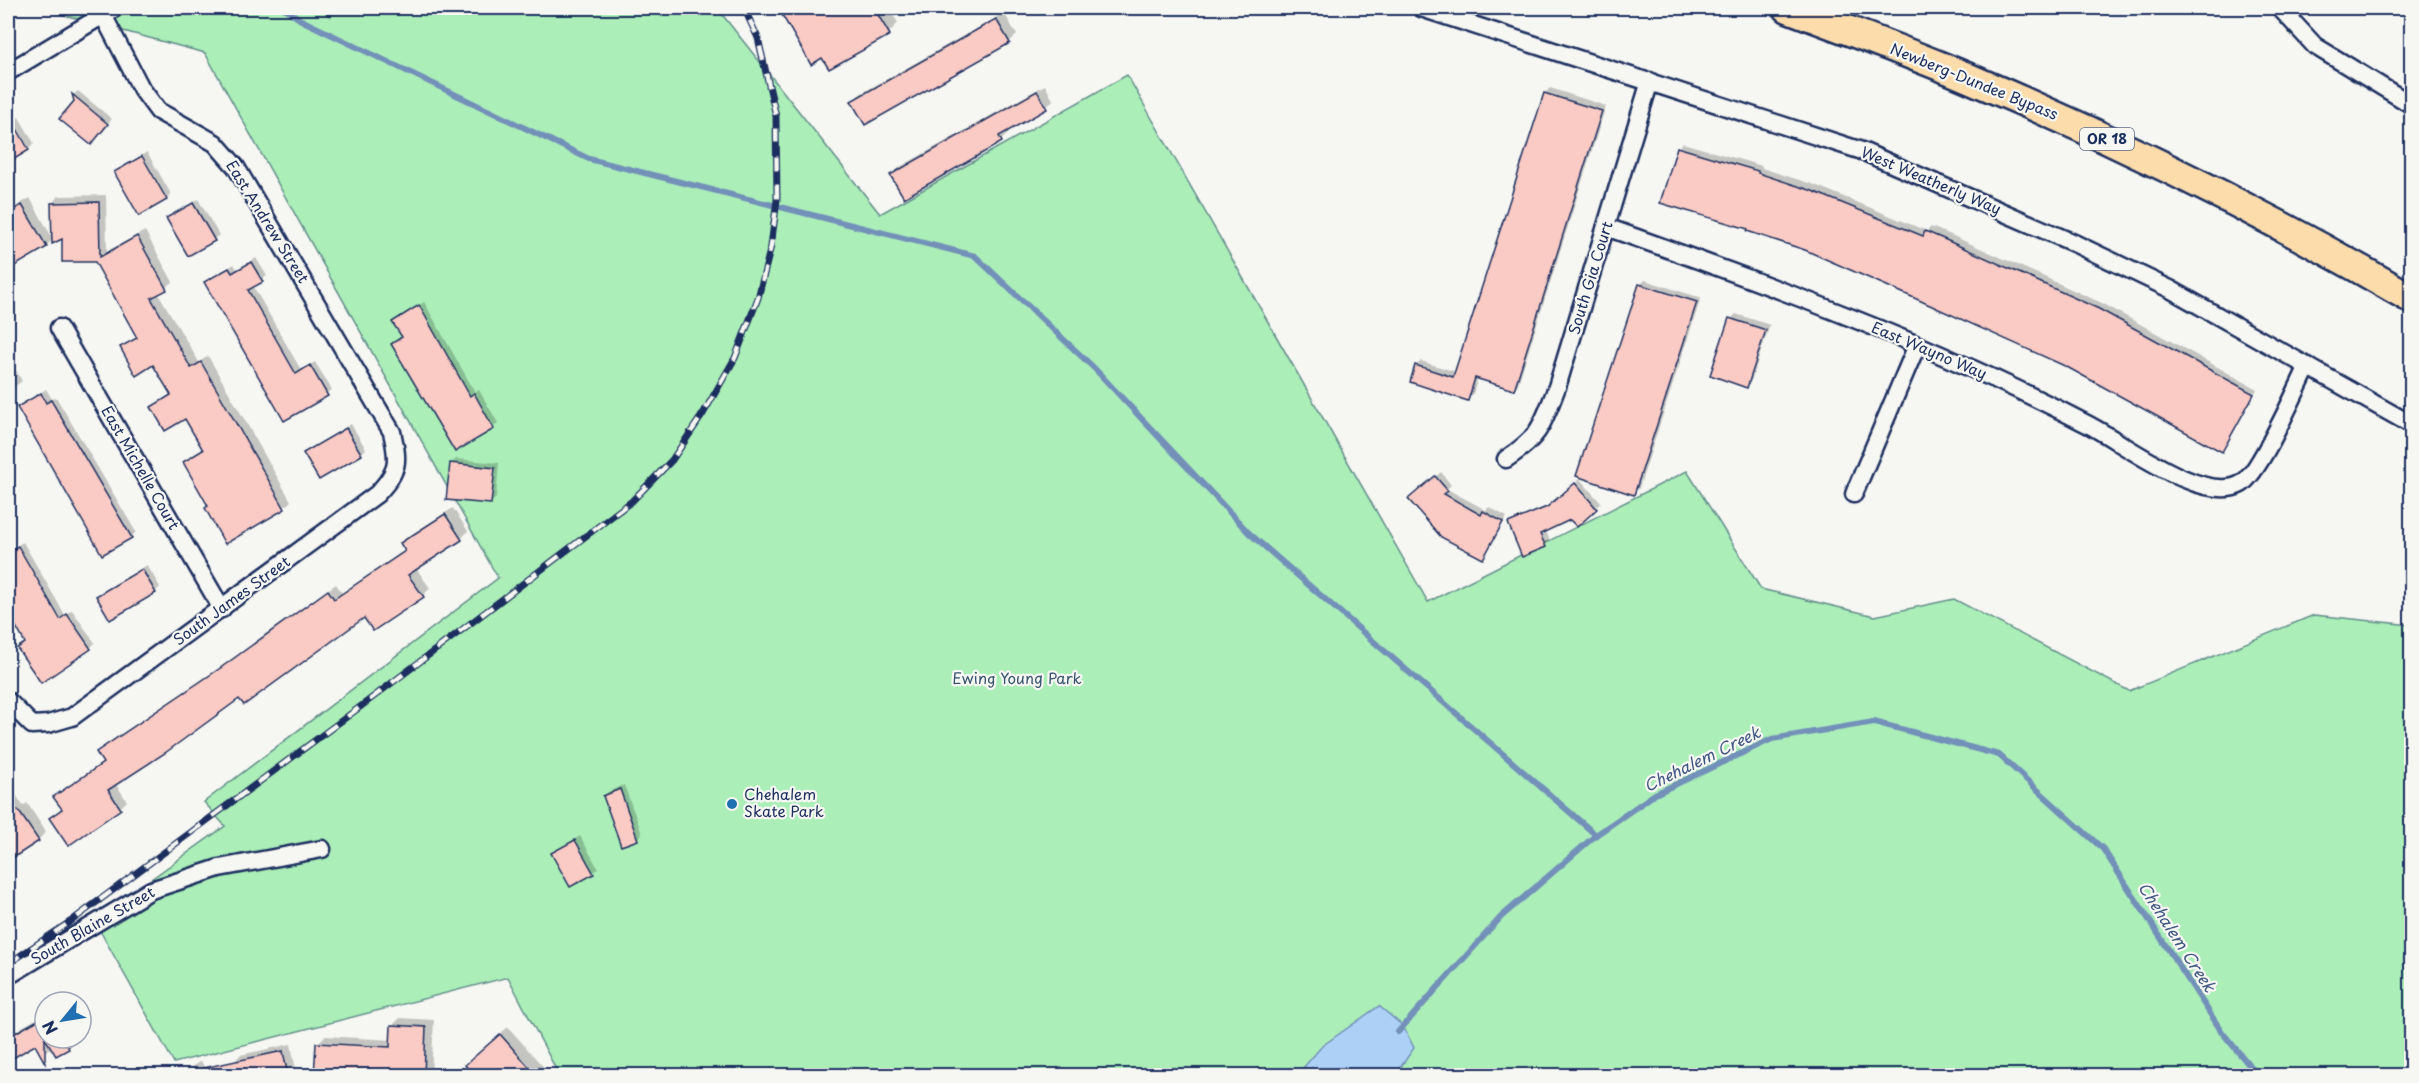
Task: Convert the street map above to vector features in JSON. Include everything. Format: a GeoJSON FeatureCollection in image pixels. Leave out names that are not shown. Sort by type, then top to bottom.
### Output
{"type":"FeatureCollection","features":[{"type":"Feature","properties":{"kind":"highway","name":"Newberg-Dundee Bypass"},"geometry":{"type":"LineString","coordinates":[[1788,8],[1976,81],[2162,165],[2412,299]]}},
{"type":"Feature","properties":{"kind":"street","name":"West Weatherly Way"},"geometry":{"type":"LineString","coordinates":[[1421,8],[1862,151],[2076,244],[2160,284],[2412,424]]}},
{"type":"Feature","properties":{"kind":"street"},"geometry":{"type":"LineString","coordinates":[[2280,8],[2315,46],[2412,105]]}},
{"type":"Feature","properties":{"kind":"street"},"geometry":{"type":"LineString","coordinates":[[8,72],[109,11]]}},
{"type":"Feature","properties":{"kind":"street","name":"East Andrew Street"},"geometry":{"type":"LineString","coordinates":[[109,11],[141,88],[158,111],[216,143],[236,167],[392,432],[398,459]]}},
{"type":"Feature","properties":{"kind":"street","name":"South Gia Court"},"geometry":{"type":"LineString","coordinates":[[1506,459],[1529,444],[1542,426],[1557,387],[1650,81]]}},
{"type":"Feature","properties":{"kind":"street","name":"East Wayno Way"},"geometry":{"type":"LineString","coordinates":[[1606,226],[1760,281],[1944,355],[2090,425],[2188,482],[2218,490],[2241,484],[2256,467],[2308,366]]}},
{"type":"Feature","properties":{"kind":"street","name":"East Michelle Court"},"geometry":{"type":"LineString","coordinates":[[59,328],[222,609]]}},
{"type":"Feature","properties":{"kind":"street"},"geometry":{"type":"LineString","coordinates":[[1854,494],[1917,345]]}},
{"type":"Feature","properties":{"kind":"street","name":"South James Street"},"geometry":{"type":"LineString","coordinates":[[8,701],[32,725],[48,724],[72,717],[378,494],[390,480],[398,459]]}},
{"type":"Feature","properties":{"kind":"street","name":"South Blaine Street"},"geometry":{"type":"LineString","coordinates":[[8,976],[151,890],[219,868],[322,849]]}},
{"type":"Feature","properties":{"kind":"green space","name":"Ewing Young Park"},"geometry":{"type":"Polygon","coordinates":[[[38,8],[492,8],[497,10],[502,8],[717,8],[880,214],[1127,75],[1428,602],[1687,471],[1761,589],[1875,616],[1954,599],[2129,691],[2314,615],[2411,625],[2411,1075],[559,1075],[508,977],[174,1063],[94,920],[225,826],[204,802],[498,578],[205,53],[38,8]]]}},
{"type":"Feature","properties":{"kind":"water"},"geometry":{"type":"Polygon","coordinates":[[[1379,1006],[1403,1026],[1414,1048],[1395,1075],[1297,1075],[1322,1046],[1379,1006]]]}},
{"type":"Feature","properties":{"kind":"building"},"geometry":{"type":"Polygon","coordinates":[[[778,8],[874,8],[890,35],[829,69],[822,58],[811,65],[778,8]]]}},
{"type":"Feature","properties":{"kind":"building"},"geometry":{"type":"Polygon","coordinates":[[[996,19],[1010,43],[865,125],[851,101],[996,19]]]}},
{"type":"Feature","properties":{"kind":"building"},"geometry":{"type":"Polygon","coordinates":[[[1037,91],[1047,109],[999,136],[1002,142],[904,198],[890,175],[1037,91]]]}},
{"type":"Feature","properties":{"kind":"building"},"geometry":{"type":"Polygon","coordinates":[[[1544,93],[1602,111],[1514,390],[1475,378],[1468,401],[1410,382],[1415,365],[1453,377],[1544,93]]]}},
{"type":"Feature","properties":{"kind":"building"},"geometry":{"type":"Polygon","coordinates":[[[72,94],[108,124],[91,145],[59,119],[74,101],[72,94]]]}},
{"type":"Feature","properties":{"kind":"building"},"geometry":{"type":"Polygon","coordinates":[[[8,113],[29,150],[8,163],[8,113]]]}},
{"type":"Feature","properties":{"kind":"building"},"geometry":{"type":"Polygon","coordinates":[[[1677,147],[1758,171],[1758,173],[1810,190],[1923,236],[1925,231],[2099,309],[2254,394],[2222,452],[2067,367],[1912,297],[1805,250],[1747,231],[1748,229],[1660,203],[1677,147]]]}},
{"type":"Feature","properties":{"kind":"building"},"geometry":{"type":"Polygon","coordinates":[[[142,156],[167,200],[139,216],[114,172],[142,156]]]}},
{"type":"Feature","properties":{"kind":"building"},"geometry":{"type":"Polygon","coordinates":[[[99,202],[100,257],[137,236],[167,290],[151,298],[191,368],[201,362],[285,509],[225,544],[205,508],[208,506],[183,462],[203,450],[185,419],[165,431],[151,407],[171,395],[153,365],[136,376],[120,347],[137,338],[95,262],[62,262],[62,239],[52,244],[51,203],[99,202]]]}},
{"type":"Feature","properties":{"kind":"building"},"geometry":{"type":"Polygon","coordinates":[[[193,203],[215,241],[188,256],[166,218],[193,203]]]}},
{"type":"Feature","properties":{"kind":"building"},"geometry":{"type":"Polygon","coordinates":[[[22,205],[47,247],[8,270],[8,213],[22,205]]]}},
{"type":"Feature","properties":{"kind":"building"},"geometry":{"type":"Polygon","coordinates":[[[251,262],[263,282],[248,290],[296,374],[310,365],[328,396],[284,421],[204,282],[229,268],[232,273],[251,262]]]}},
{"type":"Feature","properties":{"kind":"building"},"geometry":{"type":"Polygon","coordinates":[[[1639,284],[1697,302],[1634,495],[1576,476],[1639,284]]]}},
{"type":"Feature","properties":{"kind":"building"},"geometry":{"type":"Polygon","coordinates":[[[419,305],[470,396],[474,393],[494,429],[455,452],[391,344],[402,337],[392,322],[419,305]]]}},
{"type":"Feature","properties":{"kind":"building"},"geometry":{"type":"Polygon","coordinates":[[[1729,318],[1766,330],[1747,388],[1710,375],[1729,318]]]}},
{"type":"Feature","properties":{"kind":"building"},"geometry":{"type":"Polygon","coordinates":[[[41,393],[46,403],[51,400],[132,538],[102,555],[17,407],[41,393]]]}},
{"type":"Feature","properties":{"kind":"building"},"geometry":{"type":"Polygon","coordinates":[[[346,428],[362,455],[319,480],[303,453],[346,428]]]}},
{"type":"Feature","properties":{"kind":"building"},"geometry":{"type":"Polygon","coordinates":[[[450,463],[495,468],[491,504],[446,500],[450,463]]]}},
{"type":"Feature","properties":{"kind":"building"},"geometry":{"type":"Polygon","coordinates":[[[1435,476],[1448,491],[1444,494],[1481,515],[1483,511],[1503,522],[1483,559],[1441,537],[1408,499],[1435,476]]]}},
{"type":"Feature","properties":{"kind":"building"},"geometry":{"type":"Polygon","coordinates":[[[1575,483],[1597,509],[1577,527],[1570,520],[1540,534],[1546,547],[1522,557],[1508,523],[1547,507],[1575,483]]]}},
{"type":"Feature","properties":{"kind":"building"},"geometry":{"type":"Polygon","coordinates":[[[445,514],[462,540],[408,575],[424,597],[373,631],[364,618],[244,705],[239,699],[165,753],[108,790],[121,809],[68,846],[49,818],[62,809],[53,797],[103,763],[96,752],[219,669],[328,590],[334,599],[405,551],[400,543],[445,514]]]}},
{"type":"Feature","properties":{"kind":"building"},"geometry":{"type":"Polygon","coordinates":[[[18,546],[60,619],[67,614],[91,649],[41,683],[17,648],[25,643],[8,612],[8,552],[18,546]]]}},
{"type":"Feature","properties":{"kind":"building"},"geometry":{"type":"Polygon","coordinates":[[[142,569],[156,593],[110,620],[96,596],[142,569]]]}},
{"type":"Feature","properties":{"kind":"building"},"geometry":{"type":"Polygon","coordinates":[[[620,789],[638,840],[621,846],[603,796],[620,789]]]}},
{"type":"Feature","properties":{"kind":"building"},"geometry":{"type":"Polygon","coordinates":[[[18,810],[39,841],[8,861],[8,817],[18,810]]]}},
{"type":"Feature","properties":{"kind":"building"},"geometry":{"type":"Polygon","coordinates":[[[575,840],[594,874],[570,887],[551,853],[575,840]]]}},
{"type":"Feature","properties":{"kind":"building"},"geometry":{"type":"Polygon","coordinates":[[[33,1023],[33,1046],[8,1061],[8,1037],[33,1023]]]}},
{"type":"Feature","properties":{"kind":"building"},"geometry":{"type":"Polygon","coordinates":[[[391,1025],[426,1027],[424,1076],[314,1076],[316,1043],[390,1047],[391,1025]]]}},
{"type":"Feature","properties":{"kind":"building"},"geometry":{"type":"Polygon","coordinates":[[[500,1034],[537,1076],[474,1076],[465,1065],[500,1034]]]}},
{"type":"Feature","properties":{"kind":"building"},"geometry":{"type":"Polygon","coordinates":[[[38,1050],[45,1050],[45,1063],[38,1050]]]}},
{"type":"Feature","properties":{"kind":"building"},"geometry":{"type":"Polygon","coordinates":[[[52,1050],[67,1050],[56,1056],[52,1050]]]}},
{"type":"Feature","properties":{"kind":"building"},"geometry":{"type":"Polygon","coordinates":[[[283,1051],[288,1076],[204,1076],[203,1068],[283,1051]]]}},
{"type":"Feature","properties":{"kind":"waterway"},"geometry":{"type":"LineString","coordinates":[[284,8],[301,20],[589,159],[975,256],[1094,368],[1249,533],[1596,835]]}},
{"type":"Feature","properties":{"kind":"waterway","name":"Chehalem Creek"},"geometry":{"type":"LineString","coordinates":[[1398,1032],[1501,917],[1596,835],[1655,794],[1772,739],[1874,722],[1999,755],[2103,849],[2222,1032],[2258,1076]]}},
{"type":"Feature","properties":{"kind":"railway"},"geometry":{"type":"LineString","coordinates":[[8,964],[70,922],[360,707],[632,501],[672,460],[703,414],[735,358],[758,298],[771,246],[777,200],[776,116],[758,38],[744,8]]}},
{"type":"Feature","properties":{"kind":"place","name":"Chehalem Skate Park"},"geometry":{"type":"Point","coordinates":[732,804]}}]}
